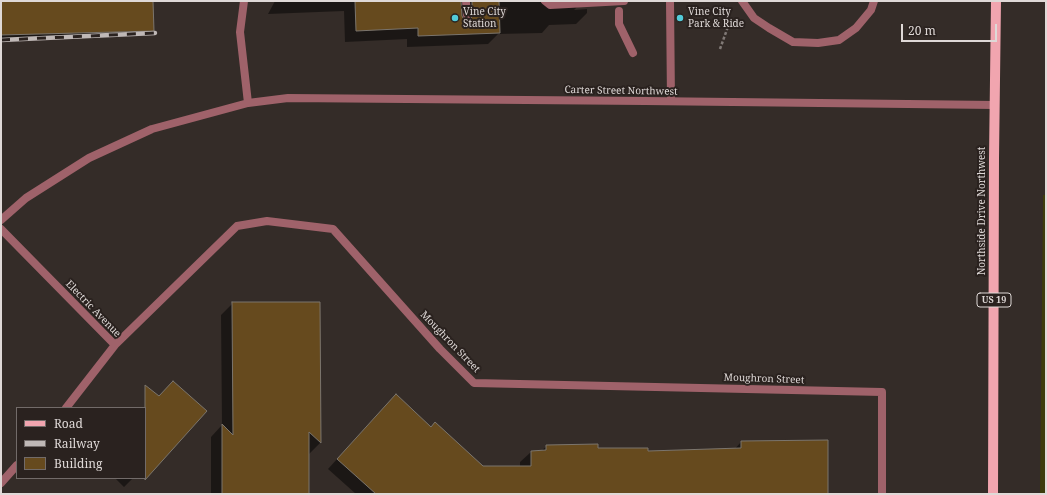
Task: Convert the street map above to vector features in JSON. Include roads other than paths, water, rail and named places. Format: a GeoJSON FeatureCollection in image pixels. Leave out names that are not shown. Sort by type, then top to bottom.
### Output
{"type":"FeatureCollection","features":[{"type":"Feature","properties":{"kind":"main road","name":"Northside Drive Northwest"},"geometry":{"type":"LineString","coordinates":[[993,494],[996,1]]}},
{"type":"Feature","properties":{"kind":"street"},"geometry":{"type":"LineString","coordinates":[[244,1],[240,32],[248,103]]}},
{"type":"Feature","properties":{"kind":"street"},"geometry":{"type":"LineString","coordinates":[[466,1],[466,15]]}},
{"type":"Feature","properties":{"kind":"street"},"geometry":{"type":"LineString","coordinates":[[546,1],[550,5],[624,1]]}},
{"type":"Feature","properties":{"kind":"street"},"geometry":{"type":"LineString","coordinates":[[670,1],[670,101]]}},
{"type":"Feature","properties":{"kind":"street"},"geometry":{"type":"LineString","coordinates":[[742,1],[754,18],[793,42],[818,43],[839,40],[856,28],[870,10],[874,1]]}},
{"type":"Feature","properties":{"kind":"street"},"geometry":{"type":"LineString","coordinates":[[619,12],[619,24],[633,53]]}},
{"type":"Feature","properties":{"kind":"street","name":"Carter Street Northwest"},"geometry":{"type":"LineString","coordinates":[[1,220],[26,198],[89,158],[152,129],[248,103],[288,98],[670,101],[995,106]]}},
{"type":"Feature","properties":{"kind":"street","name":"Moughron Street"},"geometry":{"type":"LineString","coordinates":[[115,345],[237,226],[267,221],[334,229],[440,349],[474,383],[882,392],[882,494]]}},
{"type":"Feature","properties":{"kind":"street","name":"Electric Avenue"},"geometry":{"type":"LineString","coordinates":[[1,229],[115,345],[67,407]]}},
{"type":"Feature","properties":{"kind":"street"},"geometry":{"type":"LineString","coordinates":[[1,483],[16,466]]}},
{"type":"Feature","properties":{"kind":"railway"},"geometry":{"type":"LineString","coordinates":[[1,40],[155,33]]}},
{"type":"Feature","properties":{"kind":"place","name":"Vine City Station"},"geometry":{"type":"Point","coordinates":[455,18]}},
{"type":"Feature","properties":{"kind":"place","name":"Vine City Park & Ride"},"geometry":{"type":"Point","coordinates":[680,18]}}]}
